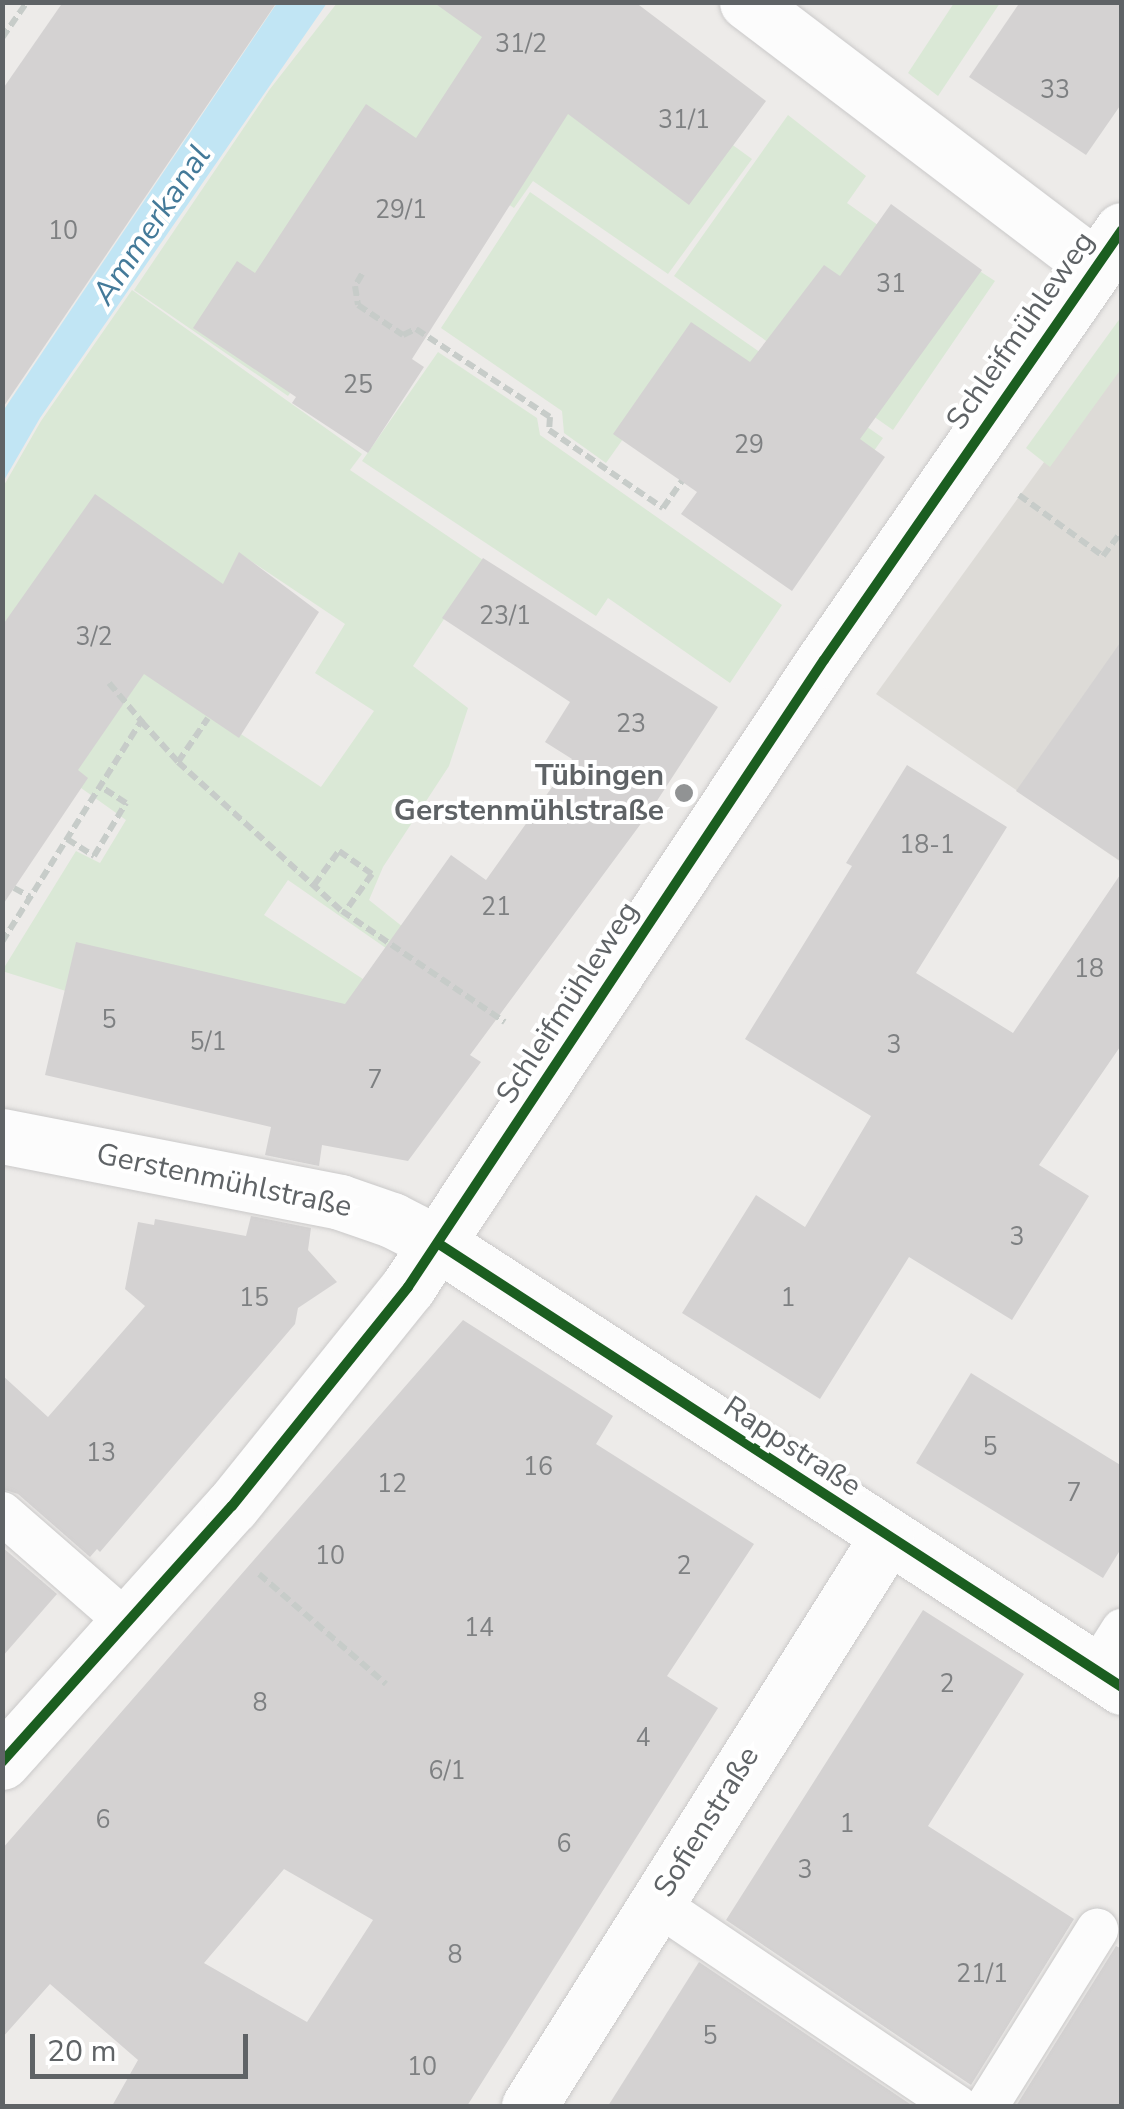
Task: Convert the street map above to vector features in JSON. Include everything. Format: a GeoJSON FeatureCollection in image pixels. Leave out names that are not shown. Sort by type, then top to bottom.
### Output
{"type":"FeatureCollection","features":[{"type":"Feature","properties":{"kind":"street","name":"Schleifmühleweg"},"geometry":{"type":"LineString","coordinates":[[2,1762],[209,1531],[438,1244],[824,660],[1109,248],[747,2]]}},
{"type":"Feature","properties":{"kind":"street","name":"Gerstenmühlstraße"},"geometry":{"type":"LineString","coordinates":[[2,1136],[340,1202],[392,1220],[438,1244]]}},
{"type":"Feature","properties":{"kind":"street","name":"Rappstraße"},"geometry":{"type":"LineString","coordinates":[[438,1244],[886,1538],[1113,1663]]}},
{"type":"Feature","properties":{"kind":"street","name":"Sofienstraße"},"geometry":{"type":"LineString","coordinates":[[529,2106],[886,1538]]}},
{"type":"Feature","properties":{"kind":"lane"},"geometry":{"type":"LineString","coordinates":[[2,1513],[127,1622]]}},
{"type":"Feature","properties":{"kind":"lane"},"geometry":{"type":"LineString","coordinates":[[657,1904],[957,2106]]}},
{"type":"Feature","properties":{"kind":"lane"},"geometry":{"type":"LineString","coordinates":[[987,2106],[1098,1930]]}},
{"type":"Feature","properties":{"kind":"path"},"geometry":{"type":"LineString","coordinates":[[2,38],[27,2]]}},
{"type":"Feature","properties":{"kind":"path"},"geometry":{"type":"LineString","coordinates":[[362,274],[354,286],[358,305],[403,335],[416,330],[550,417],[549,430],[663,508],[682,482]]}},
{"type":"Feature","properties":{"kind":"path"},"geometry":{"type":"LineString","coordinates":[[1052,519],[1102,556],[1122,531]]}},
{"type":"Feature","properties":{"kind":"path"},"geometry":{"type":"LineString","coordinates":[[109,683],[178,762],[344,913],[560,1060]]}},
{"type":"Feature","properties":{"kind":"path"},"geometry":{"type":"LineString","coordinates":[[178,762],[208,718]]}},
{"type":"Feature","properties":{"kind":"path"},"geometry":{"type":"LineString","coordinates":[[2,942],[140,721],[144,724]]}},
{"type":"Feature","properties":{"kind":"path"},"geometry":{"type":"LineString","coordinates":[[67,838],[94,856],[126,802],[100,786]]}},
{"type":"Feature","properties":{"kind":"path"},"geometry":{"type":"LineString","coordinates":[[314,886],[339,852],[372,874],[344,913]]}},
{"type":"Feature","properties":{"kind":"path"},"geometry":{"type":"LineString","coordinates":[[14,888],[30,898]]}},
{"type":"Feature","properties":{"kind":"path"},"geometry":{"type":"LineString","coordinates":[[209,1531],[386,1684]]}},
{"type":"Feature","properties":{"kind":"shaded area"},"geometry":{"type":"Polygon","coordinates":[[[1121,356],[1121,862],[876,694],[1121,356]]]}},
{"type":"Feature","properties":{"kind":"green space"},"geometry":{"type":"Polygon","coordinates":[[[337,3],[457,3],[555,16],[752,159],[668,274],[533,181],[514,208],[367,111],[339,321],[288,396],[134,290],[270,89],[337,3]]]}},
{"type":"Feature","properties":{"kind":"green space"},"geometry":{"type":"Polygon","coordinates":[[[954,3],[1000,3],[938,96],[908,73],[954,3]]]}},
{"type":"Feature","properties":{"kind":"green space"},"geometry":{"type":"Polygon","coordinates":[[[788,115],[866,176],[847,203],[965,287],[978,270],[995,281],[893,430],[674,276],[788,115]]]}},
{"type":"Feature","properties":{"kind":"green space"},"geometry":{"type":"Polygon","coordinates":[[[530,192],[883,438],[869,458],[694,339],[606,463],[564,433],[562,411],[441,328],[530,192]]]}},
{"type":"Feature","properties":{"kind":"green space"},"geometry":{"type":"Polygon","coordinates":[[[132,290],[362,454],[350,470],[483,560],[413,666],[468,708],[449,766],[383,867],[369,900],[408,931],[393,953],[288,880],[264,915],[380,990],[355,1028],[69,992],[2,971],[76,851],[100,863],[126,820],[67,778],[132,642],[159,680],[321,787],[374,711],[315,673],[345,624],[242,555],[223,590],[3,636],[3,487],[41,421],[132,290]]]}},
{"type":"Feature","properties":{"kind":"green space"},"geometry":{"type":"Polygon","coordinates":[[[1121,317],[1121,369],[1050,467],[1026,448],[1121,317]]]}},
{"type":"Feature","properties":{"kind":"green space"},"geometry":{"type":"Polygon","coordinates":[[[438,352],[537,418],[540,435],[782,605],[730,683],[608,598],[596,616],[362,461],[438,352]]]}},
{"type":"Feature","properties":{"kind":"water","name":"Ammerkanal"},"geometry":{"type":"Polygon","coordinates":[[[277,3],[327,3],[40,418],[3,482],[3,411],[277,3]]]}},
{"type":"Feature","properties":{"kind":"building"},"geometry":{"type":"Polygon","coordinates":[[[63,2],[277,2],[2,409],[2,90],[63,2]]]}},
{"type":"Feature","properties":{"kind":"building"},"geometry":{"type":"Polygon","coordinates":[[[433,2],[635,2],[766,101],[689,205],[568,114],[412,359],[424,367],[368,453],[292,403],[296,397],[193,328],[237,261],[255,273],[366,104],[416,138],[482,37],[433,2]]]}},
{"type":"Feature","properties":{"kind":"building"},"geometry":{"type":"Polygon","coordinates":[[[1020,2],[1122,2],[1122,103],[1086,155],[969,77],[1020,2]]]}},
{"type":"Feature","properties":{"kind":"building"},"geometry":{"type":"Polygon","coordinates":[[[891,204],[982,270],[860,439],[885,457],[792,591],[681,514],[697,492],[613,434],[691,322],[750,362],[824,265],[840,276],[891,204]]]}},
{"type":"Feature","properties":{"kind":"building"},"geometry":{"type":"Polygon","coordinates":[[[95,494],[223,584],[239,552],[319,612],[239,738],[144,674],[78,770],[88,778],[2,906],[2,626],[95,494]]]}},
{"type":"Feature","properties":{"kind":"building"},"geometry":{"type":"Polygon","coordinates":[[[483,558],[718,707],[651,810],[470,1055],[481,1062],[408,1161],[322,1145],[319,1166],[265,1155],[271,1127],[45,1075],[76,942],[345,1004],[451,855],[486,880],[572,759],[545,742],[570,702],[442,618],[483,558]]]}},
{"type":"Feature","properties":{"kind":"building"},"geometry":{"type":"Polygon","coordinates":[[[1122,640],[1122,862],[1016,791],[1122,640]]]}},
{"type":"Feature","properties":{"kind":"building"},"geometry":{"type":"Polygon","coordinates":[[[907,765],[1007,827],[916,973],[1013,1033],[1122,872],[1122,1044],[1039,1165],[1089,1196],[1012,1320],[909,1257],[820,1399],[682,1313],[756,1195],[805,1227],[871,1116],[745,1039],[852,866],[846,863],[907,765]]]}},
{"type":"Feature","properties":{"kind":"building"},"geometry":{"type":"Polygon","coordinates":[[[251,1216],[311,1228],[308,1250],[337,1282],[298,1308],[295,1324],[100,1552],[97,1549],[90,1557],[18,1494],[2,1489],[2,1375],[48,1417],[145,1306],[125,1289],[138,1222],[154,1225],[155,1219],[246,1236],[251,1216]]]}},
{"type":"Feature","properties":{"kind":"building"},"geometry":{"type":"Polygon","coordinates":[[[463,1320],[613,1416],[596,1444],[754,1544],[667,1676],[718,1708],[467,2106],[112,2106],[138,2060],[50,1984],[2,2038],[2,1849],[463,1320]],[[284,1869],[204,1963],[307,2022],[373,1920],[284,1869]]]}},
{"type":"Feature","properties":{"kind":"building"},"geometry":{"type":"Polygon","coordinates":[[[971,1373],[1122,1466],[1122,1547],[1103,1578],[916,1463],[971,1373]]]}},
{"type":"Feature","properties":{"kind":"building"},"geometry":{"type":"Polygon","coordinates":[[[2,1547],[57,1594],[2,1657],[2,1547]]]}},
{"type":"Feature","properties":{"kind":"building"},"geometry":{"type":"Polygon","coordinates":[[[923,1610],[1024,1674],[928,1826],[1074,1919],[971,2085],[726,1920],[923,1610]]]}},
{"type":"Feature","properties":{"kind":"building"},"geometry":{"type":"Polygon","coordinates":[[[1116,1946],[1122,1949],[1122,2106],[1016,2106],[1116,1946]]]}},
{"type":"Feature","properties":{"kind":"building"},"geometry":{"type":"Polygon","coordinates":[[[699,1962],[913,2106],[608,2106],[699,1962]]]}},
{"type":"Feature","properties":{"kind":"cycle path"},"geometry":{"type":"LineString","coordinates":[[2,1762],[232,1506],[408,1287],[824,660],[1122,230]]}},
{"type":"Feature","properties":{"kind":"cycle path"},"geometry":{"type":"LineString","coordinates":[[439,1244],[1122,1687]]}},
{"type":"Feature","properties":{"kind":"place","name":"Tübingen Gerstenmühlstraße"},"geometry":{"type":"Point","coordinates":[684,793]}}]}
